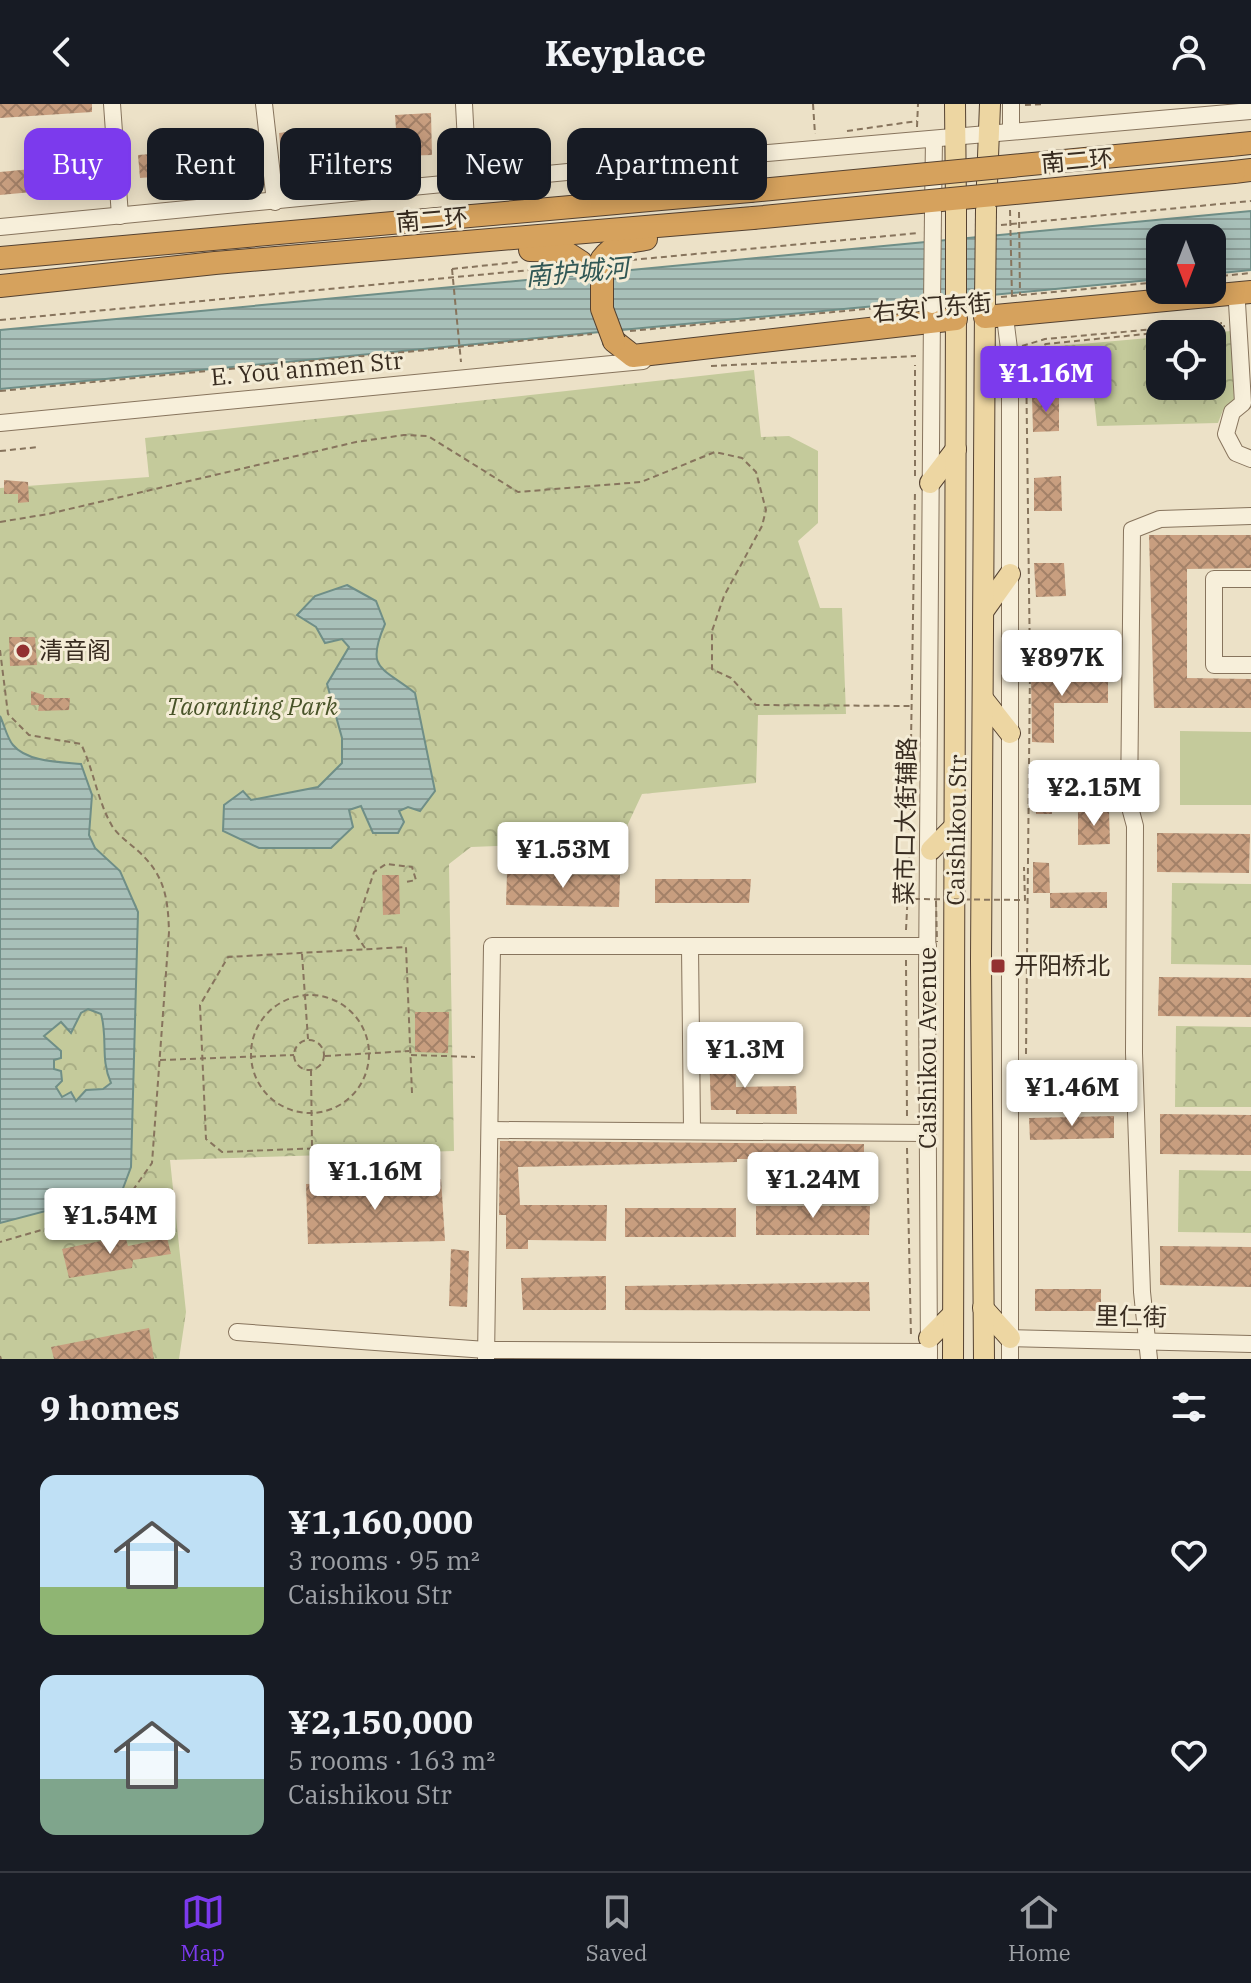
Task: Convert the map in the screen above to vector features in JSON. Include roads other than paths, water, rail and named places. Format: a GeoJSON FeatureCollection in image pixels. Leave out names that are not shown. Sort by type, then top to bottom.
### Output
{"type":"FeatureCollection","features":[{"type":"Feature","properties":{"kind":"highway","name":"南二环"},"geometry":{"type":"LineString","coordinates":[[0,258],[1241,144]]}},
{"type":"Feature","properties":{"kind":"highway","name":"南二环"},"geometry":{"type":"LineString","coordinates":[[0,286],[215,263],[753,218],[1245,172]]}},
{"type":"Feature","properties":{"kind":"highway"},"geometry":{"type":"LineString","coordinates":[[591,261],[622,242],[693,234],[715,221]]}},
{"type":"Feature","properties":{"kind":"highway"},"geometry":{"type":"LineString","coordinates":[[430,246],[469,254],[552,249],[591,261]]}},
{"type":"Feature","properties":{"kind":"highway"},"geometry":{"type":"LineString","coordinates":[[591,261],[594,322],[633,356],[929,316],[956,318]]}},
{"type":"Feature","properties":{"kind":"highway"},"geometry":{"type":"LineString","coordinates":[[992,313],[1246,299]]}},
{"type":"Feature","properties":{"kind":"highway"},"geometry":{"type":"LineString","coordinates":[[608,337],[618,364]]}},
{"type":"Feature","properties":{"kind":"main road","name":"Caishikou Avenue"},"geometry":{"type":"LineString","coordinates":[[953,1359],[956,209],[944,138],[955,104]]}},
{"type":"Feature","properties":{"kind":"main road","name":"Caishikou Str"},"geometry":{"type":"LineString","coordinates":[[984,1359],[984,700],[992,313],[986,210],[990,104]]}},
{"type":"Feature","properties":{"kind":"main road"},"geometry":{"type":"LineString","coordinates":[[930,483],[956,449]]}},
{"type":"Feature","properties":{"kind":"main road"},"geometry":{"type":"LineString","coordinates":[[985,609],[1010,574]]}},
{"type":"Feature","properties":{"kind":"main road"},"geometry":{"type":"LineString","coordinates":[[984,700],[1010,733]]}},
{"type":"Feature","properties":{"kind":"main road"},"geometry":{"type":"LineString","coordinates":[[931,850],[955,826]]}},
{"type":"Feature","properties":{"kind":"main road"},"geometry":{"type":"LineString","coordinates":[[983,1308],[1010,1338]]}},
{"type":"Feature","properties":{"kind":"main road"},"geometry":{"type":"LineString","coordinates":[[926,1353],[953,1314]]}},
{"type":"Feature","properties":{"kind":"street"},"geometry":{"type":"LineString","coordinates":[[112,104],[120,216]]}},
{"type":"Feature","properties":{"kind":"street"},"geometry":{"type":"LineString","coordinates":[[264,104],[275,202]]}},
{"type":"Feature","properties":{"kind":"street"},"geometry":{"type":"LineString","coordinates":[[464,104],[465,128]]}},
{"type":"Feature","properties":{"kind":"street"},"geometry":{"type":"LineString","coordinates":[[1011,104],[1011,131]]}},
{"type":"Feature","properties":{"kind":"street"},"geometry":{"type":"LineString","coordinates":[[551,174],[944,138],[1176,111],[1251,111]]}},
{"type":"Feature","properties":{"kind":"street","name":"菜市口大街辅路"},"geometry":{"type":"LineString","coordinates":[[926,1353],[932,944],[929,316],[933,212],[944,138]]}},
{"type":"Feature","properties":{"kind":"street"},"geometry":{"type":"LineString","coordinates":[[0,227],[437,184]]}},
{"type":"Feature","properties":{"kind":"street"},"geometry":{"type":"LineString","coordinates":[[1246,299],[1239,323],[1243,403],[1232,412],[1226,434],[1236,453],[1251,459]]}},
{"type":"Feature","properties":{"kind":"street"},"geometry":{"type":"LineString","coordinates":[[992,313],[1010,357],[1010,1359]]}},
{"type":"Feature","properties":{"kind":"street","name":"右安门东街"},"geometry":{"type":"LineString","coordinates":[[956,318],[992,313]]}},
{"type":"Feature","properties":{"kind":"street","name":"右安门东街"},"geometry":{"type":"LineString","coordinates":[[618,364],[929,316]]}},
{"type":"Feature","properties":{"kind":"street","name":"E. You'anmen Str"},"geometry":{"type":"LineString","coordinates":[[0,423],[618,364]]}},
{"type":"Feature","properties":{"kind":"street"},"geometry":{"type":"LineString","coordinates":[[1149,1350],[1142,1292],[1134,1053],[1135,826],[1129,804],[1132,530],[1160,519],[1251,516]]}},
{"type":"Feature","properties":{"kind":"street"},"geometry":{"type":"LineString","coordinates":[[1251,579],[1214,579],[1214,665],[1251,665]]}},
{"type":"Feature","properties":{"kind":"street"},"geometry":{"type":"LineString","coordinates":[[486,1355],[492,946],[932,944]]}},
{"type":"Feature","properties":{"kind":"street"},"geometry":{"type":"LineString","coordinates":[[690,947],[692,1129]]}},
{"type":"Feature","properties":{"kind":"street"},"geometry":{"type":"LineString","coordinates":[[490,1130],[928,1133]]}},
{"type":"Feature","properties":{"kind":"street"},"geometry":{"type":"LineString","coordinates":[[237,1332],[486,1355],[926,1353]]}},
{"type":"Feature","properties":{"kind":"street","name":"里仁街"},"geometry":{"type":"LineString","coordinates":[[1010,1338],[1149,1350],[1244,1349]]}},
{"type":"Feature","properties":{"kind":"water","name":"南护城河"},"geometry":{"type":"Polygon","coordinates":[[[1251,211],[1251,270],[1226,273],[1226,224],[1146,224],[1146,280],[0,389],[0,330],[1251,211]]]}},
{"type":"Feature","properties":{"kind":"water"},"geometry":{"type":"Polygon","coordinates":[[[347,585],[376,601],[385,624],[379,639],[377,659],[386,672],[415,693],[435,791],[420,811],[408,807],[399,811],[404,822],[398,833],[373,833],[361,806],[349,810],[353,827],[331,848],[259,848],[223,831],[224,805],[243,791],[251,800],[318,787],[342,763],[342,738],[327,684],[349,647],[342,639],[325,643],[316,627],[297,615],[315,596],[347,585]]]}},
{"type":"Feature","properties":{"kind":"water"},"geometry":{"type":"Polygon","coordinates":[[[0,716],[11,742],[19,751],[44,760],[81,764],[92,795],[89,835],[95,848],[120,871],[138,912],[131,1167],[122,1191],[0,1223],[0,716]],[[88,1009],[81,1013],[71,1033],[61,1022],[44,1036],[61,1051],[61,1058],[54,1060],[54,1069],[61,1071],[62,1081],[56,1087],[62,1097],[71,1092],[76,1101],[86,1090],[103,1089],[111,1083],[101,1014],[88,1009]]]}},
{"type":"Feature","properties":{"kind":"place","name":"清音阁"},"geometry":{"type":"Point","coordinates":[23,651]}},
{"type":"Feature","properties":{"kind":"place","name":"开阳桥北"},"geometry":{"type":"Point","coordinates":[998,966]}},
{"type":"Feature","properties":{"kind":"park label","name":"Taoranting Park"},"geometry":{"type":"Point","coordinates":[252,707]}}]}
